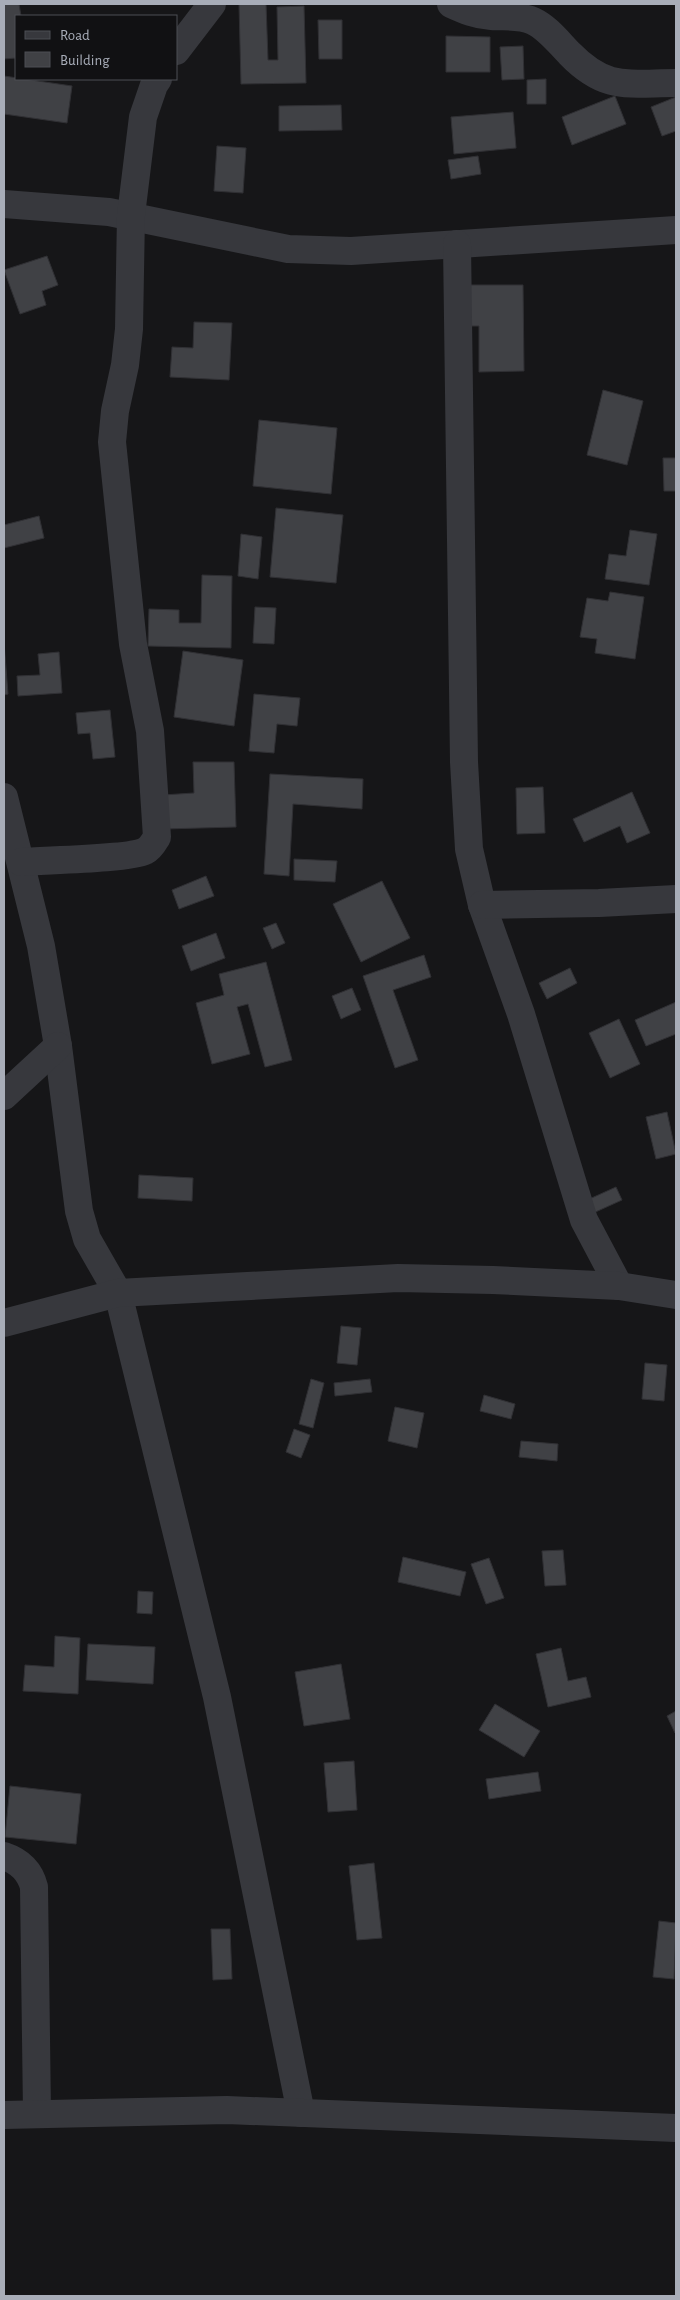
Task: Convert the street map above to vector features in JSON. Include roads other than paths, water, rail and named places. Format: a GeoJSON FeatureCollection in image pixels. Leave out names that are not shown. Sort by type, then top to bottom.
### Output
{"type":"FeatureCollection","features":[{"type":"Feature","properties":{"kind":"street"},"geometry":{"type":"LineString","coordinates":[[178,48],[212,4]]}},
{"type":"Feature","properties":{"kind":"street"},"geometry":{"type":"LineString","coordinates":[[451,4],[466,12],[489,16],[524,18],[536,22],[586,70],[599,78],[628,83],[676,83]]}},
{"type":"Feature","properties":{"kind":"street"},"geometry":{"type":"LineString","coordinates":[[22,862],[127,855],[144,852],[154,844],[157,836],[150,731],[132,644],[112,442],[115,411],[125,365],[129,329],[131,215],[143,117],[158,80]]}},
{"type":"Feature","properties":{"kind":"street"},"geometry":{"type":"LineString","coordinates":[[4,204],[131,215],[240,241],[288,249],[351,251],[676,230]]}},
{"type":"Feature","properties":{"kind":"street"},"geometry":{"type":"LineString","coordinates":[[458,244],[464,762],[470,849],[482,904],[521,1014],[584,1220],[620,1286]]}},
{"type":"Feature","properties":{"kind":"street"},"geometry":{"type":"LineString","coordinates":[[4,797],[22,862],[41,946],[58,1046],[79,1211],[87,1239],[118,1294],[217,1697],[301,2113]]}},
{"type":"Feature","properties":{"kind":"street"},"geometry":{"type":"LineString","coordinates":[[482,904],[599,903],[676,899]]}},
{"type":"Feature","properties":{"kind":"street"},"geometry":{"type":"LineString","coordinates":[[4,1096],[58,1046]]}},
{"type":"Feature","properties":{"kind":"street"},"geometry":{"type":"LineString","coordinates":[[4,1323],[118,1294],[398,1278],[620,1286],[676,1295]]}},
{"type":"Feature","properties":{"kind":"street"},"geometry":{"type":"LineString","coordinates":[[4,1856],[14,1860],[25,1869],[32,1877],[34,1887],[37,2112]]}},
{"type":"Feature","properties":{"kind":"street"},"geometry":{"type":"LineString","coordinates":[[4,2115],[37,2112],[226,2110],[676,2128]]}}]}
